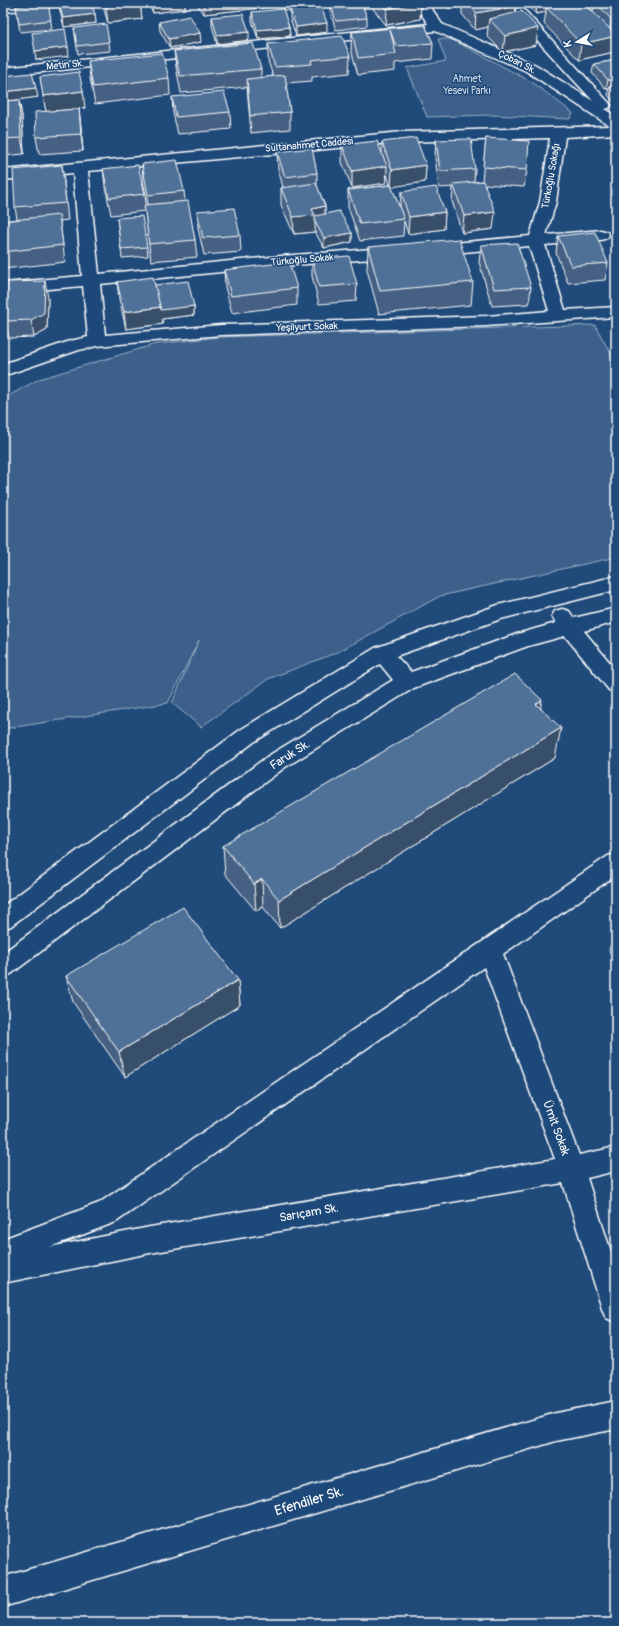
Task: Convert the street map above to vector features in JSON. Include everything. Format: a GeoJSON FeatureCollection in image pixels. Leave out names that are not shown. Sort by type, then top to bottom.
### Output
{"type":"FeatureCollection","features":[{"type":"Feature","properties":{"kind":"street"},"geometry":{"type":"LineString","coordinates":[[3,8],[48,3]]}},
{"type":"Feature","properties":{"kind":"street","name":"Çoban Sk."},"geometry":{"type":"LineString","coordinates":[[421,3],[438,26],[531,68],[616,123]]}},
{"type":"Feature","properties":{"kind":"street"},"geometry":{"type":"LineString","coordinates":[[510,3],[616,119]]}},
{"type":"Feature","properties":{"kind":"street","name":"Metin Sk."},"geometry":{"type":"LineString","coordinates":[[3,72],[438,26]]}},
{"type":"Feature","properties":{"kind":"street","name":"Sultanahmet Caddesi"},"geometry":{"type":"LineString","coordinates":[[3,175],[402,137],[558,134],[616,130]]}},
{"type":"Feature","properties":{"kind":"street","name":"Türkoğlu Sokağı"},"geometry":{"type":"LineString","coordinates":[[536,242],[548,202],[558,134]]}},
{"type":"Feature","properties":{"kind":"street"},"geometry":{"type":"LineString","coordinates":[[80,167],[97,341]]}},
{"type":"Feature","properties":{"kind":"street","name":"Türkoğlu Sokak"},"geometry":{"type":"LineString","coordinates":[[3,288],[194,271],[281,261],[536,242],[601,235]]}},
{"type":"Feature","properties":{"kind":"street"},"geometry":{"type":"LineString","coordinates":[[536,242],[559,317]]}},
{"type":"Feature","properties":{"kind":"street","name":"Yeşilyurt Sokak"},"geometry":{"type":"LineString","coordinates":[[3,370],[76,346],[97,341],[221,330],[559,317],[616,312]]}},
{"type":"Feature","properties":{"kind":"street"},"geometry":{"type":"LineString","coordinates":[[3,919],[247,736],[382,653],[498,612],[616,583]]}},
{"type":"Feature","properties":{"kind":"street"},"geometry":{"type":"LineString","coordinates":[[551,598],[569,626],[616,684]]}},
{"type":"Feature","properties":{"kind":"street","name":"Faruk Sk."},"geometry":{"type":"LineString","coordinates":[[3,967],[276,762],[407,682],[524,639],[569,626],[616,615]]}},
{"type":"Feature","properties":{"kind":"street"},"geometry":{"type":"LineString","coordinates":[[382,653],[407,682]]}},
{"type":"Feature","properties":{"kind":"street"},"geometry":{"type":"LineString","coordinates":[[3,1252],[107,1213],[616,863]]}},
{"type":"Feature","properties":{"kind":"street","name":"Ümit Sokak"},"geometry":{"type":"LineString","coordinates":[[490,950],[571,1169],[616,1308]]}},
{"type":"Feature","properties":{"kind":"street","name":"Sarıçam Sk."},"geometry":{"type":"LineString","coordinates":[[3,1270],[150,1240],[571,1169],[616,1159]]}},
{"type":"Feature","properties":{"kind":"street","name":"Efendiler Sk."},"geometry":{"type":"LineString","coordinates":[[3,1592],[556,1427],[616,1415]]}},
{"type":"Feature","properties":{"kind":"green space","name":"Ahmet Yesevi Parkı"},"geometry":{"type":"Polygon","coordinates":[[[438,39],[451,39],[532,82],[573,113],[570,119],[492,115],[427,117],[407,68],[446,61],[438,39]]]}},
{"type":"Feature","properties":{"kind":"green space"},"geometry":{"type":"Polygon","coordinates":[[[595,325],[616,363],[616,557],[440,596],[338,652],[268,679],[201,727],[172,703],[199,640],[168,703],[3,729],[3,399],[39,379],[156,344],[219,337],[595,325]]]}},
{"type":"Feature","properties":{"kind":"building"},"geometry":{"type":"Polygon","coordinates":[[[48,3],[51,20],[19,24],[16,6],[48,3]]]}},
{"type":"Feature","properties":{"kind":"building"},"geometry":{"type":"Polygon","coordinates":[[[59,3],[91,3],[95,14],[63,18],[59,3]]]}},
{"type":"Feature","properties":{"kind":"building"},"geometry":{"type":"Polygon","coordinates":[[[105,3],[137,3],[106,7],[105,3]]]}},
{"type":"Feature","properties":{"kind":"building"},"geometry":{"type":"Polygon","coordinates":[[[330,3],[362,3],[367,18],[336,21],[330,3]]]}},
{"type":"Feature","properties":{"kind":"building"},"geometry":{"type":"Polygon","coordinates":[[[382,3],[416,3],[387,9],[382,3]]]}},
{"type":"Feature","properties":{"kind":"building"},"geometry":{"type":"Polygon","coordinates":[[[468,3],[514,3],[516,6],[476,13],[468,3]]]}},
{"type":"Feature","properties":{"kind":"building"},"geometry":{"type":"Polygon","coordinates":[[[566,3],[584,3],[616,36],[581,44],[546,7],[566,3]]]}},
{"type":"Feature","properties":{"kind":"building"},"geometry":{"type":"Polygon","coordinates":[[[596,3],[616,3],[616,18],[611,19],[596,3]]]}},
{"type":"Feature","properties":{"kind":"building"},"geometry":{"type":"Polygon","coordinates":[[[321,6],[327,23],[296,27],[290,9],[321,6]]]}},
{"type":"Feature","properties":{"kind":"building"},"geometry":{"type":"Polygon","coordinates":[[[283,9],[289,27],[257,30],[252,12],[283,9]]]}},
{"type":"Feature","properties":{"kind":"building"},"geometry":{"type":"Polygon","coordinates":[[[522,11],[538,28],[505,36],[489,19],[522,11]]]}},
{"type":"Feature","properties":{"kind":"building"},"geometry":{"type":"Polygon","coordinates":[[[243,14],[249,32],[217,35],[212,17],[243,14]]]}},
{"type":"Feature","properties":{"kind":"building"},"geometry":{"type":"Polygon","coordinates":[[[190,16],[200,33],[169,39],[159,22],[190,16]]]}},
{"type":"Feature","properties":{"kind":"building"},"geometry":{"type":"Polygon","coordinates":[[[106,24],[109,42],[77,46],[74,28],[106,24]]]}},
{"type":"Feature","properties":{"kind":"building"},"geometry":{"type":"Polygon","coordinates":[[[425,25],[433,43],[396,46],[390,30],[396,54],[358,58],[352,32],[425,25]]]}},
{"type":"Feature","properties":{"kind":"building"},"geometry":{"type":"Polygon","coordinates":[[[616,27],[616,33],[611,28],[616,27]]]}},
{"type":"Feature","properties":{"kind":"building"},"geometry":{"type":"Polygon","coordinates":[[[65,29],[68,47],[35,51],[32,33],[65,29]]]}},
{"type":"Feature","properties":{"kind":"building"},"geometry":{"type":"Polygon","coordinates":[[[342,36],[350,56],[311,60],[312,64],[275,67],[268,44],[342,36]]]}},
{"type":"Feature","properties":{"kind":"building"},"geometry":{"type":"Polygon","coordinates":[[[253,43],[261,69],[180,76],[174,51],[253,43]]]}},
{"type":"Feature","properties":{"kind":"building"},"geometry":{"type":"Polygon","coordinates":[[[162,53],[169,78],[93,87],[88,61],[162,53]]]}},
{"type":"Feature","properties":{"kind":"building"},"geometry":{"type":"Polygon","coordinates":[[[616,60],[616,79],[608,80],[594,64],[616,60]]]}},
{"type":"Feature","properties":{"kind":"building"},"geometry":{"type":"Polygon","coordinates":[[[79,72],[83,91],[43,96],[40,77],[79,72]]]}},
{"type":"Feature","properties":{"kind":"building"},"geometry":{"type":"Polygon","coordinates":[[[32,73],[36,88],[3,92],[3,76],[32,73]]]}},
{"type":"Feature","properties":{"kind":"building"},"geometry":{"type":"Polygon","coordinates":[[[285,75],[290,112],[250,116],[247,79],[285,75]]]}},
{"type":"Feature","properties":{"kind":"building"},"geometry":{"type":"Polygon","coordinates":[[[616,85],[616,94],[610,86],[616,85]]]}},
{"type":"Feature","properties":{"kind":"building"},"geometry":{"type":"Polygon","coordinates":[[[224,92],[230,112],[176,117],[172,97],[224,92]]]}},
{"type":"Feature","properties":{"kind":"building"},"geometry":{"type":"Polygon","coordinates":[[[19,100],[21,138],[3,139],[3,101],[19,100]]]}},
{"type":"Feature","properties":{"kind":"building"},"geometry":{"type":"Polygon","coordinates":[[[79,109],[81,134],[36,137],[35,112],[79,109]]]}},
{"type":"Feature","properties":{"kind":"building"},"geometry":{"type":"Polygon","coordinates":[[[416,138],[426,165],[392,170],[382,142],[416,138]]]}},
{"type":"Feature","properties":{"kind":"building"},"geometry":{"type":"Polygon","coordinates":[[[486,138],[529,141],[527,170],[483,167],[486,138]]]}},
{"type":"Feature","properties":{"kind":"building"},"geometry":{"type":"Polygon","coordinates":[[[471,139],[475,169],[440,171],[436,140],[471,139]]]}},
{"type":"Feature","properties":{"kind":"building"},"geometry":{"type":"Polygon","coordinates":[[[377,141],[387,166],[352,171],[342,145],[377,141]]]}},
{"type":"Feature","properties":{"kind":"building"},"geometry":{"type":"Polygon","coordinates":[[[312,148],[317,173],[285,177],[277,152],[312,148]]]}},
{"type":"Feature","properties":{"kind":"building"},"geometry":{"type":"Polygon","coordinates":[[[177,160],[184,191],[148,195],[142,164],[177,160]]]}},
{"type":"Feature","properties":{"kind":"building"},"geometry":{"type":"Polygon","coordinates":[[[62,165],[66,203],[15,207],[13,170],[62,165]]]}},
{"type":"Feature","properties":{"kind":"building"},"geometry":{"type":"Polygon","coordinates":[[[138,165],[145,194],[109,198],[103,169],[138,165]]]}},
{"type":"Feature","properties":{"kind":"building"},"geometry":{"type":"Polygon","coordinates":[[[483,181],[495,212],[464,216],[453,184],[483,181]]]}},
{"type":"Feature","properties":{"kind":"building"},"geometry":{"type":"Polygon","coordinates":[[[316,183],[325,206],[312,209],[315,215],[293,217],[281,188],[316,183]]]}},
{"type":"Feature","properties":{"kind":"building"},"geometry":{"type":"Polygon","coordinates":[[[391,185],[404,219],[360,224],[348,190],[391,185]]]}},
{"type":"Feature","properties":{"kind":"building"},"geometry":{"type":"Polygon","coordinates":[[[436,187],[445,212],[409,217],[401,192],[436,187]]]}},
{"type":"Feature","properties":{"kind":"building"},"geometry":{"type":"Polygon","coordinates":[[[188,201],[195,240],[149,244],[144,205],[188,201]]]}},
{"type":"Feature","properties":{"kind":"building"},"geometry":{"type":"Polygon","coordinates":[[[234,208],[240,235],[203,238],[197,211],[234,208]]]}},
{"type":"Feature","properties":{"kind":"building"},"geometry":{"type":"Polygon","coordinates":[[[339,211],[352,233],[324,238],[315,222],[315,216],[339,211]]]}},
{"type":"Feature","properties":{"kind":"building"},"geometry":{"type":"Polygon","coordinates":[[[59,215],[63,245],[3,252],[3,221],[59,215]]]}},
{"type":"Feature","properties":{"kind":"building"},"geometry":{"type":"Polygon","coordinates":[[[142,216],[147,247],[121,249],[117,218],[142,216]]]}},
{"type":"Feature","properties":{"kind":"building"},"geometry":{"type":"Polygon","coordinates":[[[595,232],[608,263],[571,266],[558,236],[595,232]]]}},
{"type":"Feature","properties":{"kind":"building"},"geometry":{"type":"Polygon","coordinates":[[[459,239],[473,282],[380,291],[368,247],[459,239]]]}},
{"type":"Feature","properties":{"kind":"building"},"geometry":{"type":"Polygon","coordinates":[[[517,243],[531,287],[494,289],[481,245],[517,243]]]}},
{"type":"Feature","properties":{"kind":"building"},"geometry":{"type":"Polygon","coordinates":[[[349,256],[357,284],[319,287],[312,259],[349,256]]]}},
{"type":"Feature","properties":{"kind":"building"},"geometry":{"type":"Polygon","coordinates":[[[289,262],[297,288],[231,296],[224,270],[289,262]]]}},
{"type":"Feature","properties":{"kind":"building"},"geometry":{"type":"Polygon","coordinates":[[[153,277],[161,307],[124,312],[117,282],[153,277]]]}},
{"type":"Feature","properties":{"kind":"building"},"geometry":{"type":"Polygon","coordinates":[[[3,280],[4,280],[3,301],[3,280]]]}},
{"type":"Feature","properties":{"kind":"building"},"geometry":{"type":"Polygon","coordinates":[[[45,281],[44,313],[31,320],[6,321],[7,282],[45,281]]]}},
{"type":"Feature","properties":{"kind":"building"},"geometry":{"type":"Polygon","coordinates":[[[188,281],[194,306],[161,310],[155,285],[188,281]]]}},
{"type":"Feature","properties":{"kind":"building"},"geometry":{"type":"Polygon","coordinates":[[[515,674],[542,700],[536,704],[561,728],[279,900],[262,879],[254,884],[223,846],[515,674]]]}},
{"type":"Feature","properties":{"kind":"building"},"geometry":{"type":"Polygon","coordinates":[[[183,907],[238,980],[119,1052],[66,976],[183,907]]]}}]}
